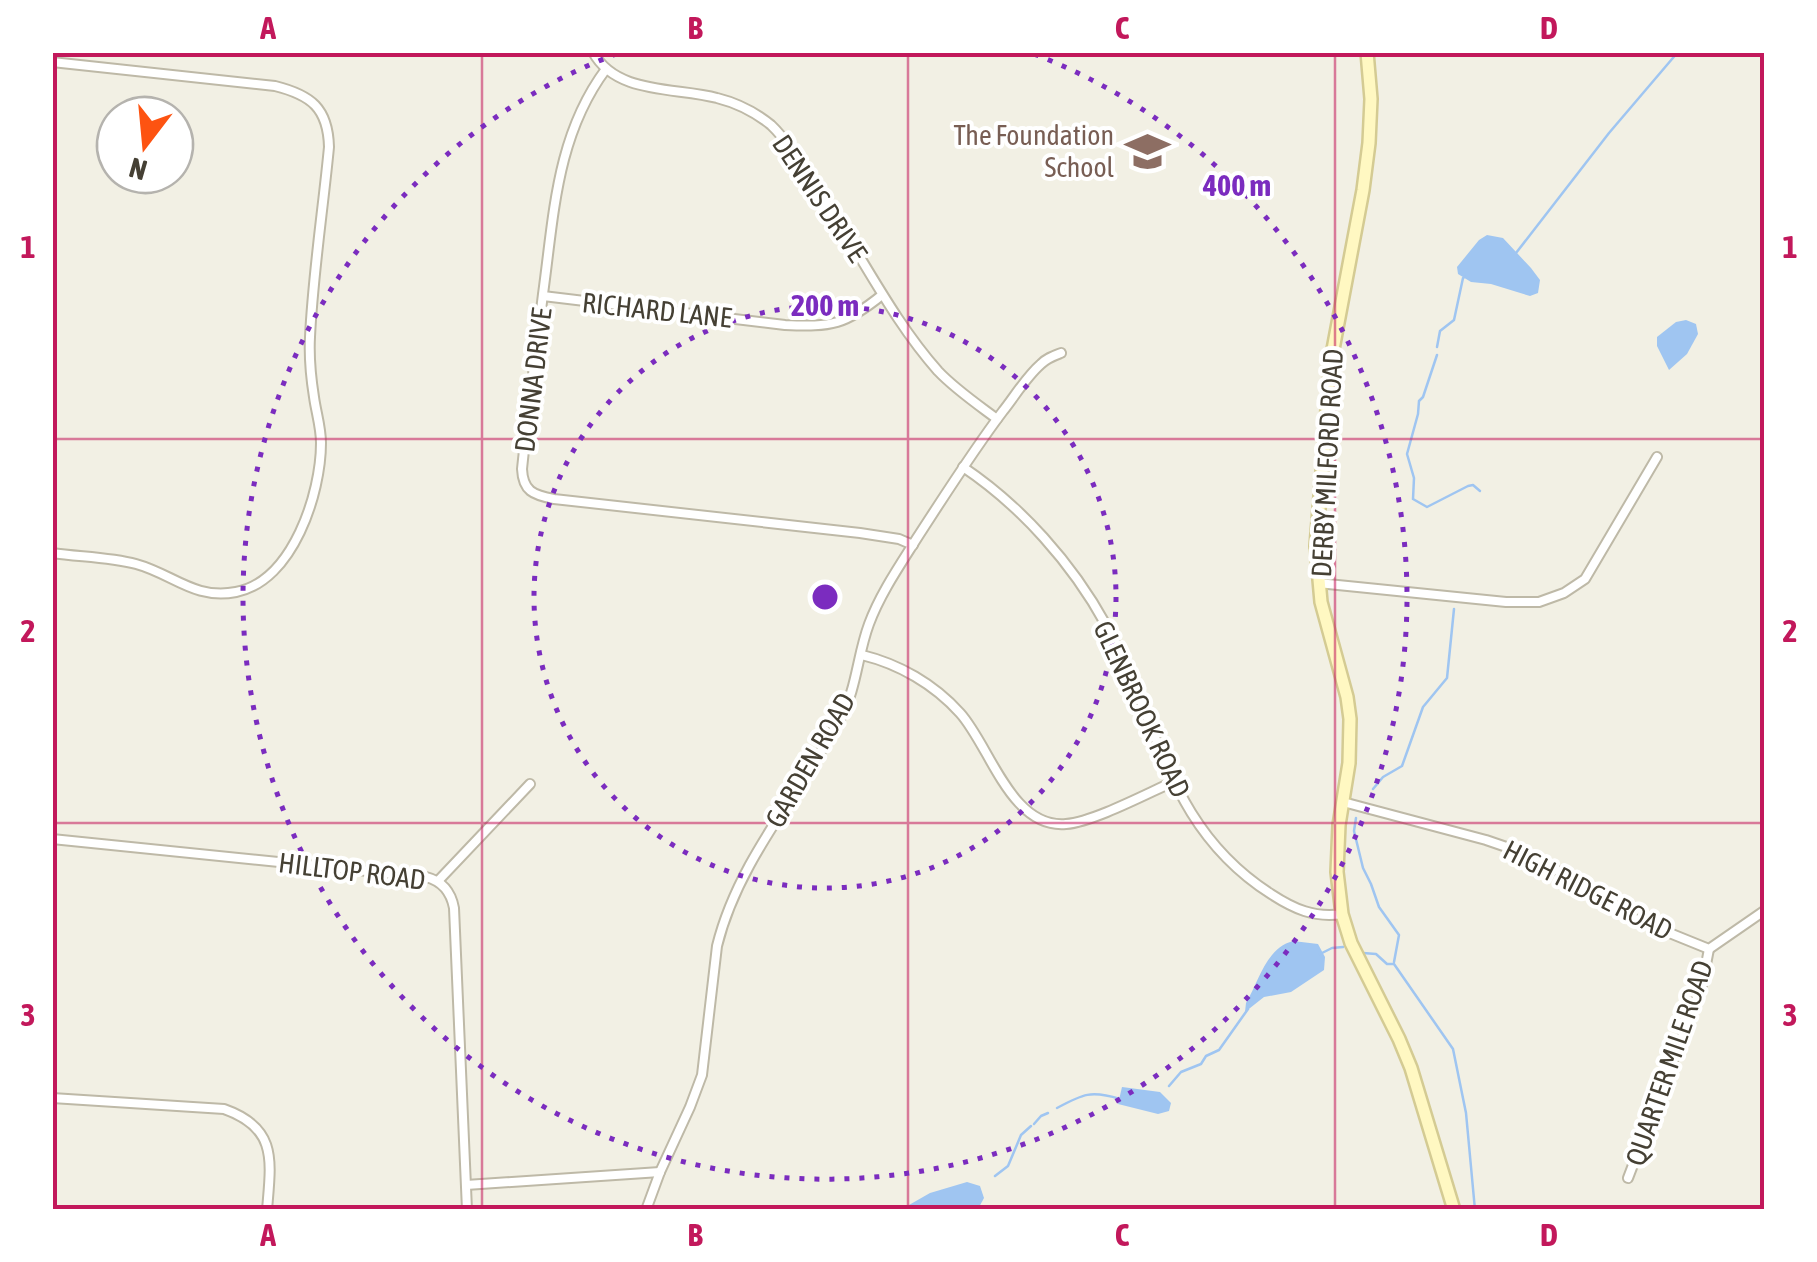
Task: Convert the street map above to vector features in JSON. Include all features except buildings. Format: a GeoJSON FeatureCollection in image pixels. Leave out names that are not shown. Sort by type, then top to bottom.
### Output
{"type":"FeatureCollection","features":[{"type":"Feature","properties":{"kind":"main road","name":"DERBY MILFORD ROAD"},"geometry":{"type":"LineString","coordinates":[[1367,52],[1369,143],[1331,360],[1317,526],[1318,583],[1350,719],[1349,763],[1336,848],[1342,914],[1358,960],[1411,1068],[1454,1210]]}},
{"type":"Feature","properties":{"kind":"street"},"geometry":{"type":"LineString","coordinates":[[593,52],[606,69]]}},
{"type":"Feature","properties":{"kind":"street"},"geometry":{"type":"LineString","coordinates":[[52,62],[288,89],[308,97],[319,109],[328,131],[329,147],[310,337],[313,394],[320,430],[319,465],[310,504],[290,552],[259,584],[223,594],[190,589],[131,563],[52,554]]}},
{"type":"Feature","properties":{"kind":"street","name":"DENNIS DRIVE"},"geometry":{"type":"LineString","coordinates":[[606,69],[637,84],[732,102],[773,127],[831,210],[882,295],[941,374],[997,419]]}},
{"type":"Feature","properties":{"kind":"street","name":"DONNA DRIVE"},"geometry":{"type":"LineString","coordinates":[[606,69],[579,114],[552,208],[522,469],[524,486],[530,493],[568,501],[860,533],[913,545]]}},
{"type":"Feature","properties":{"kind":"street","name":"RICHARD LANE"},"geometry":{"type":"LineString","coordinates":[[543,296],[818,326],[845,321],[882,295]]}},
{"type":"Feature","properties":{"kind":"street","name":"GARDEN ROAD"},"geometry":{"type":"LineString","coordinates":[[646,1210],[702,1076],[717,946],[722,926],[758,850],[846,708],[869,625],[913,545],[1034,370],[1045,359],[1061,353]]}},
{"type":"Feature","properties":{"kind":"street"},"geometry":{"type":"LineString","coordinates":[[1318,583],[1506,602],[1539,602],[1564,594],[1585,579],[1658,457]]}},
{"type":"Feature","properties":{"kind":"street","name":"GLENBROOK ROAD"},"geometry":{"type":"LineString","coordinates":[[964,466],[1037,531],[1106,624],[1173,782],[1204,833],[1263,889],[1303,912],[1320,916],[1342,914]]}},
{"type":"Feature","properties":{"kind":"street"},"geometry":{"type":"LineString","coordinates":[[862,655],[910,672],[950,704],[977,736],[1009,792],[1032,816],[1044,821],[1080,821],[1173,782]]}},
{"type":"Feature","properties":{"kind":"street"},"geometry":{"type":"LineString","coordinates":[[438,881],[530,784]]}},
{"type":"Feature","properties":{"kind":"street","name":"HIGH RIDGE ROAD"},"geometry":{"type":"LineString","coordinates":[[1342,802],[1518,851],[1544,862],[1610,906],[1709,949]]}},
{"type":"Feature","properties":{"kind":"street","name":"HILLTOP ROAD"},"geometry":{"type":"LineString","coordinates":[[52,839],[438,881],[447,890],[454,908],[467,1210]]}},
{"type":"Feature","properties":{"kind":"street"},"geometry":{"type":"LineString","coordinates":[[1709,949],[1764,911]]}},
{"type":"Feature","properties":{"kind":"street","name":"QUARTER MILE ROAD"},"geometry":{"type":"LineString","coordinates":[[1628,1178],[1702,985],[1709,949]]}},
{"type":"Feature","properties":{"kind":"street"},"geometry":{"type":"LineString","coordinates":[[52,1098],[224,1109],[241,1114],[261,1130],[268,1152],[267,1210]]}},
{"type":"Feature","properties":{"kind":"street"},"geometry":{"type":"LineString","coordinates":[[466,1184],[660,1172]]}},
{"type":"Feature","properties":{"kind":"water"},"geometry":{"type":"Polygon","coordinates":[[[1487,235],[1503,238],[1531,268],[1540,280],[1538,293],[1530,296],[1471,282],[1458,274],[1457,267],[1487,235]]]}},
{"type":"Feature","properties":{"kind":"water"},"geometry":{"type":"Polygon","coordinates":[[[1676,322],[1696,324],[1698,334],[1687,354],[1669,370],[1657,346],[1657,337],[1676,322]]]}},
{"type":"Feature","properties":{"kind":"water"},"geometry":{"type":"Polygon","coordinates":[[[1293,941],[1318,944],[1325,957],[1324,970],[1291,992],[1264,997],[1245,1012],[1264,966],[1276,951],[1293,941]]]}},
{"type":"Feature","properties":{"kind":"water"},"geometry":{"type":"Polygon","coordinates":[[[1122,1087],[1160,1092],[1171,1103],[1169,1111],[1158,1114],[1118,1104],[1122,1087]]]}},
{"type":"Feature","properties":{"kind":"water"},"geometry":{"type":"Polygon","coordinates":[[[967,1182],[980,1186],[984,1198],[978,1209],[902,1209],[930,1193],[967,1182]]]}},
{"type":"Feature","properties":{"kind":"waterway"},"geometry":{"type":"LineString","coordinates":[[1516,253],[1678,52]]}},
{"type":"Feature","properties":{"kind":"waterway"},"geometry":{"type":"LineString","coordinates":[[1437,347],[1440,331],[1454,320],[1465,277]]}},
{"type":"Feature","properties":{"kind":"waterway"},"geometry":{"type":"LineString","coordinates":[[1437,355],[1419,401],[1407,454],[1414,478],[1413,499],[1427,507],[1468,486],[1480,491]]}},
{"type":"Feature","properties":{"kind":"waterway"},"geometry":{"type":"LineString","coordinates":[[1373,789],[1383,777],[1402,766],[1423,707],[1447,678],[1454,609]]}},
{"type":"Feature","properties":{"kind":"waterway"},"geometry":{"type":"LineString","coordinates":[[1356,818],[1354,831],[1363,868],[1379,907],[1399,935],[1394,962]]}},
{"type":"Feature","properties":{"kind":"waterway"},"geometry":{"type":"LineString","coordinates":[[1320,954],[1343,947]]}},
{"type":"Feature","properties":{"kind":"waterway"},"geometry":{"type":"LineString","coordinates":[[1363,953],[1376,954],[1387,964],[1394,964],[1453,1049],[1466,1113],[1475,1210]]}},
{"type":"Feature","properties":{"kind":"waterway"},"geometry":{"type":"LineString","coordinates":[[1169,1086],[1181,1072],[1201,1064],[1206,1056],[1219,1050],[1248,1009]]}},
{"type":"Feature","properties":{"kind":"waterway"},"geometry":{"type":"LineString","coordinates":[[1057,1108],[1087,1095],[1120,1099]]}},
{"type":"Feature","properties":{"kind":"waterway"},"geometry":{"type":"LineString","coordinates":[[1034,1124],[1048,1113]]}},
{"type":"Feature","properties":{"kind":"waterway"},"geometry":{"type":"LineString","coordinates":[[995,1176],[1008,1166],[1021,1135],[1031,1126]]}},
{"type":"Feature","properties":{"kind":"place","name":"The Foundation School"},"geometry":{"type":"Point","coordinates":[1147,151]}}]}
